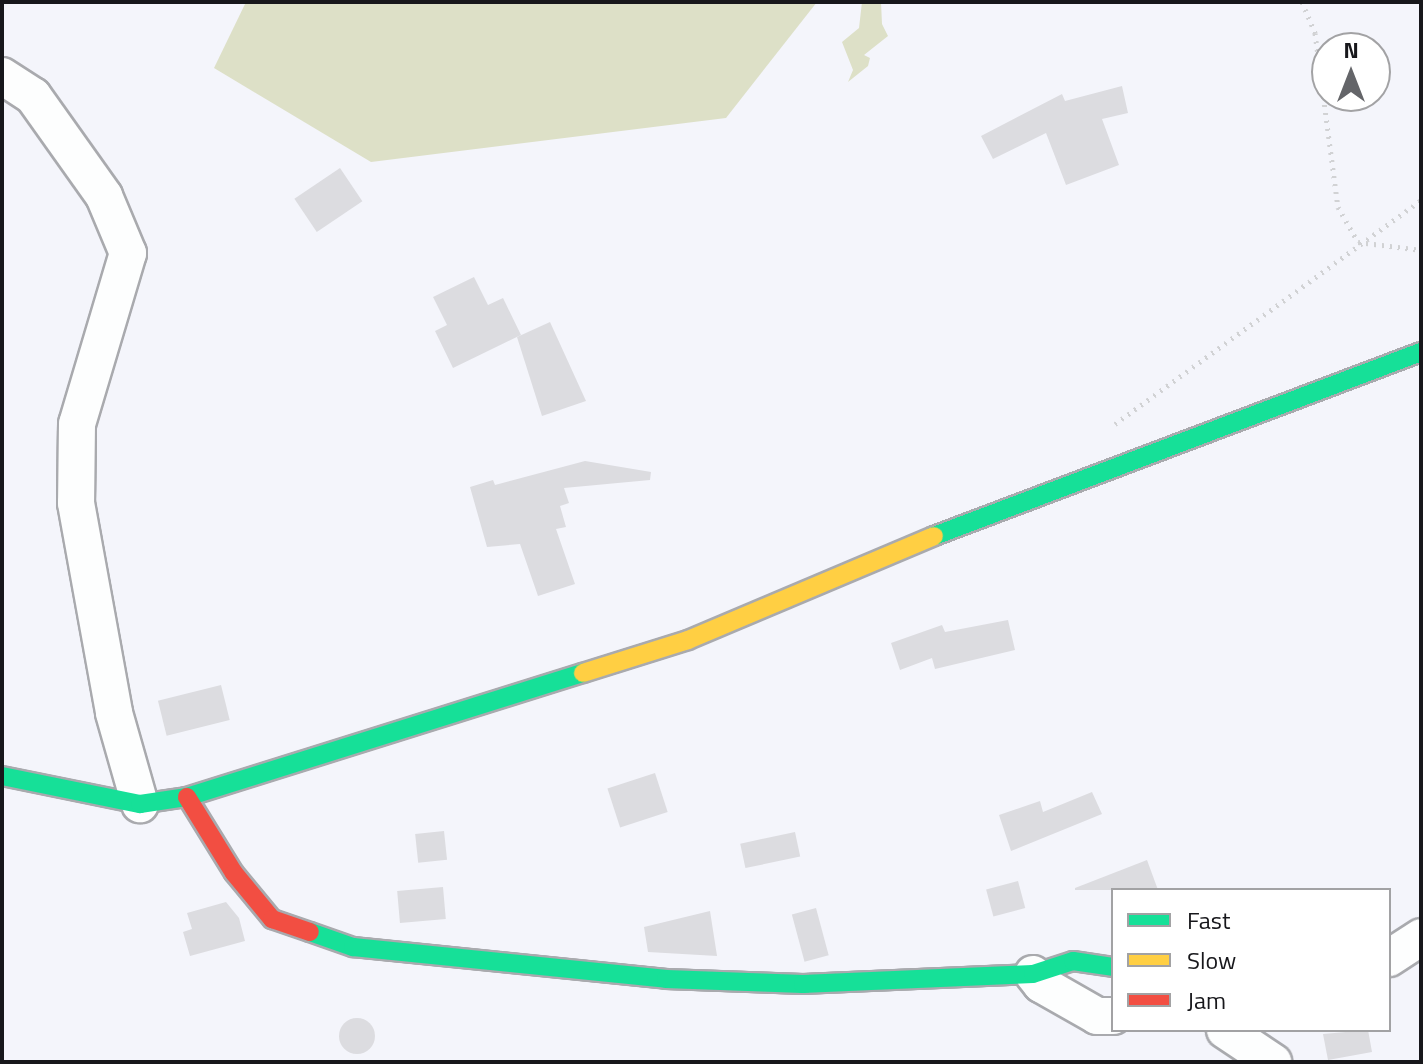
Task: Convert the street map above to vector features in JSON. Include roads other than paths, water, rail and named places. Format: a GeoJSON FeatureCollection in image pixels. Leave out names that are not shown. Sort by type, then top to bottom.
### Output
{"type":"FeatureCollection","features":[{"type":"Feature","properties":{"kind":"street"},"geometry":{"type":"LineString","coordinates":[[2,76],[33,96],[87,171],[104,196],[128,253],[77,424],[76,503],[114,713],[140,804]]}},
{"type":"Feature","properties":{"kind":"street"},"geometry":{"type":"LineString","coordinates":[[2,776],[140,804],[187,797],[688,640],[1005,506],[1421,352]]}},
{"type":"Feature","properties":{"kind":"street"},"geometry":{"type":"LineString","coordinates":[[187,797],[234,873],[272,919],[353,947],[666,979],[803,984],[1033,974],[1073,961],[1111,967]]}},
{"type":"Feature","properties":{"kind":"street"},"geometry":{"type":"LineString","coordinates":[[1391,957],[1421,937]]}},
{"type":"Feature","properties":{"kind":"street"},"geometry":{"type":"LineString","coordinates":[[1033,974],[1041,984],[1097,1016],[1111,1016]]}},
{"type":"Feature","properties":{"kind":"street"},"geometry":{"type":"LineString","coordinates":[[1228,1032],[1273,1062]]}}]}
